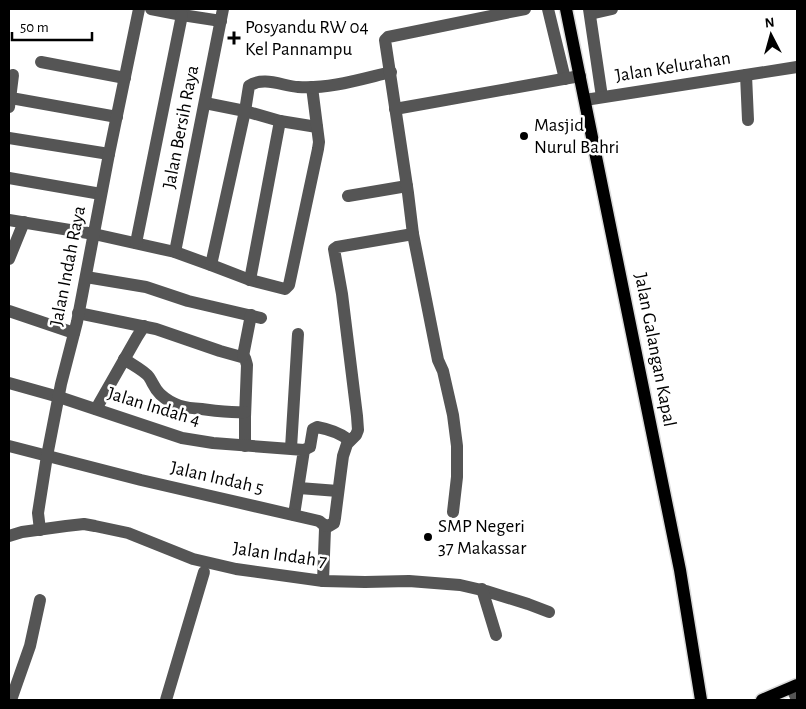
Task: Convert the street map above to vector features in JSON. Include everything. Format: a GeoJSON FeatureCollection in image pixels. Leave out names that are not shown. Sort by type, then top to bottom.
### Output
{"type":"FeatureCollection","features":[{"type":"Feature","properties":{"kind":"main road","name":"Jalan Galangan Kapal"},"geometry":{"type":"LineString","coordinates":[[566,9],[680,570],[701,700]]}},
{"type":"Feature","properties":{"kind":"main road"},"geometry":{"type":"LineString","coordinates":[[762,700],[794,686]]}},
{"type":"Feature","properties":{"kind":"street","name":"Jalan Indah Raya"},"geometry":{"type":"LineString","coordinates":[[40,530],[38,513],[47,456],[86,277],[139,9]]}},
{"type":"Feature","properties":{"kind":"street"},"geometry":{"type":"LineString","coordinates":[[151,9],[182,15],[222,15]]}},
{"type":"Feature","properties":{"kind":"street"},"geometry":{"type":"LineString","coordinates":[[453,512],[457,477],[456,434],[443,371],[438,360],[413,234],[385,43],[388,38],[525,9]]}},
{"type":"Feature","properties":{"kind":"street"},"geometry":{"type":"LineString","coordinates":[[548,9],[565,80]]}},
{"type":"Feature","properties":{"kind":"street"},"geometry":{"type":"LineString","coordinates":[[602,98],[589,11],[612,9]]}},
{"type":"Feature","properties":{"kind":"street"},"geometry":{"type":"LineString","coordinates":[[136,243],[182,15]]}},
{"type":"Feature","properties":{"kind":"street","name":"Jalan Bersih Raya"},"geometry":{"type":"LineString","coordinates":[[175,252],[222,15]]}},
{"type":"Feature","properties":{"kind":"street"},"geometry":{"type":"LineString","coordinates":[[41,62],[125,78]]}},
{"type":"Feature","properties":{"kind":"street","name":"Jalan Kelurahan"},"geometry":{"type":"LineString","coordinates":[[585,100],[797,67]]}},
{"type":"Feature","properties":{"kind":"street"},"geometry":{"type":"LineString","coordinates":[[211,265],[245,111],[248,88],[253,84],[264,82],[312,87],[338,84],[390,72]]}},
{"type":"Feature","properties":{"kind":"street"},"geometry":{"type":"LineString","coordinates":[[13,75],[10,102],[117,117]]}},
{"type":"Feature","properties":{"kind":"street"},"geometry":{"type":"LineString","coordinates":[[746,75],[748,120]]}},
{"type":"Feature","properties":{"kind":"street"},"geometry":{"type":"LineString","coordinates":[[395,109],[580,76]]}},
{"type":"Feature","properties":{"kind":"street"},"geometry":{"type":"LineString","coordinates":[[9,220],[94,234],[175,252],[250,280],[283,290],[289,285],[319,142],[312,87]]}},
{"type":"Feature","properties":{"kind":"street"},"geometry":{"type":"LineString","coordinates":[[205,103],[245,111],[280,121],[317,127]]}},
{"type":"Feature","properties":{"kind":"street"},"geometry":{"type":"LineString","coordinates":[[250,280],[280,121]]}},
{"type":"Feature","properties":{"kind":"street"},"geometry":{"type":"LineString","coordinates":[[9,138],[109,154]]}},
{"type":"Feature","properties":{"kind":"street"},"geometry":{"type":"LineString","coordinates":[[9,178],[101,194]]}},
{"type":"Feature","properties":{"kind":"street"},"geometry":{"type":"LineString","coordinates":[[348,196],[407,186]]}},
{"type":"Feature","properties":{"kind":"street"},"geometry":{"type":"LineString","coordinates":[[9,259],[24,222]]}},
{"type":"Feature","properties":{"kind":"street"},"geometry":{"type":"LineString","coordinates":[[322,581],[324,525],[329,526],[334,523],[343,456],[349,440],[356,435],[358,430],[342,294],[334,249],[413,234]]}},
{"type":"Feature","properties":{"kind":"street"},"geometry":{"type":"LineString","coordinates":[[86,277],[146,288],[256,317],[243,356]]}},
{"type":"Feature","properties":{"kind":"street"},"geometry":{"type":"LineString","coordinates":[[9,311],[74,333]]}},
{"type":"Feature","properties":{"kind":"street"},"geometry":{"type":"LineString","coordinates":[[78,313],[144,326],[174,334],[220,351],[243,356],[247,365],[245,446]]}},
{"type":"Feature","properties":{"kind":"street"},"geometry":{"type":"LineString","coordinates":[[96,409],[144,326]]}},
{"type":"Feature","properties":{"kind":"street"},"geometry":{"type":"LineString","coordinates":[[294,515],[299,488],[298,334]]}},
{"type":"Feature","properties":{"kind":"street"},"geometry":{"type":"LineString","coordinates":[[124,359],[149,378],[160,394],[177,405],[189,409],[245,412]]}},
{"type":"Feature","properties":{"kind":"street","name":"Jalan Indah 4"},"geometry":{"type":"LineString","coordinates":[[9,383],[59,397],[182,438],[213,444],[298,449]]}},
{"type":"Feature","properties":{"kind":"street"},"geometry":{"type":"LineString","coordinates":[[298,449],[310,447],[313,429],[316,427],[330,430],[349,440]]}},
{"type":"Feature","properties":{"kind":"street","name":"Jalan Indah 5"},"geometry":{"type":"LineString","coordinates":[[9,446],[141,480],[319,521],[324,525]]}},
{"type":"Feature","properties":{"kind":"street"},"geometry":{"type":"LineString","coordinates":[[299,488],[338,491]]}},
{"type":"Feature","properties":{"kind":"street","name":"Jalan Indah 7"},"geometry":{"type":"LineString","coordinates":[[9,536],[22,532],[84,524],[128,533],[193,559],[236,569],[322,581],[443,583],[482,589],[549,612]]}},
{"type":"Feature","properties":{"kind":"street"},"geometry":{"type":"LineString","coordinates":[[166,700],[204,572]]}},
{"type":"Feature","properties":{"kind":"street"},"geometry":{"type":"LineString","coordinates":[[482,589],[496,635]]}},
{"type":"Feature","properties":{"kind":"street"},"geometry":{"type":"LineString","coordinates":[[11,700],[30,646],[40,600]]}},
{"type":"Feature","properties":{"kind":"street"},"geometry":{"type":"LineString","coordinates":[[794,686],[797,700]]}},
{"type":"Feature","properties":{"kind":"place","name":"Posyandu RW 04 Kel Pannampu"},"geometry":{"type":"Point","coordinates":[234,38]}},
{"type":"Feature","properties":{"kind":"place","name":"Masjid Nurul Bahri"},"geometry":{"type":"Point","coordinates":[524,136]}},
{"type":"Feature","properties":{"kind":"place","name":"SMP Negeri 37 Makassar"},"geometry":{"type":"Point","coordinates":[428,537]}}]}
